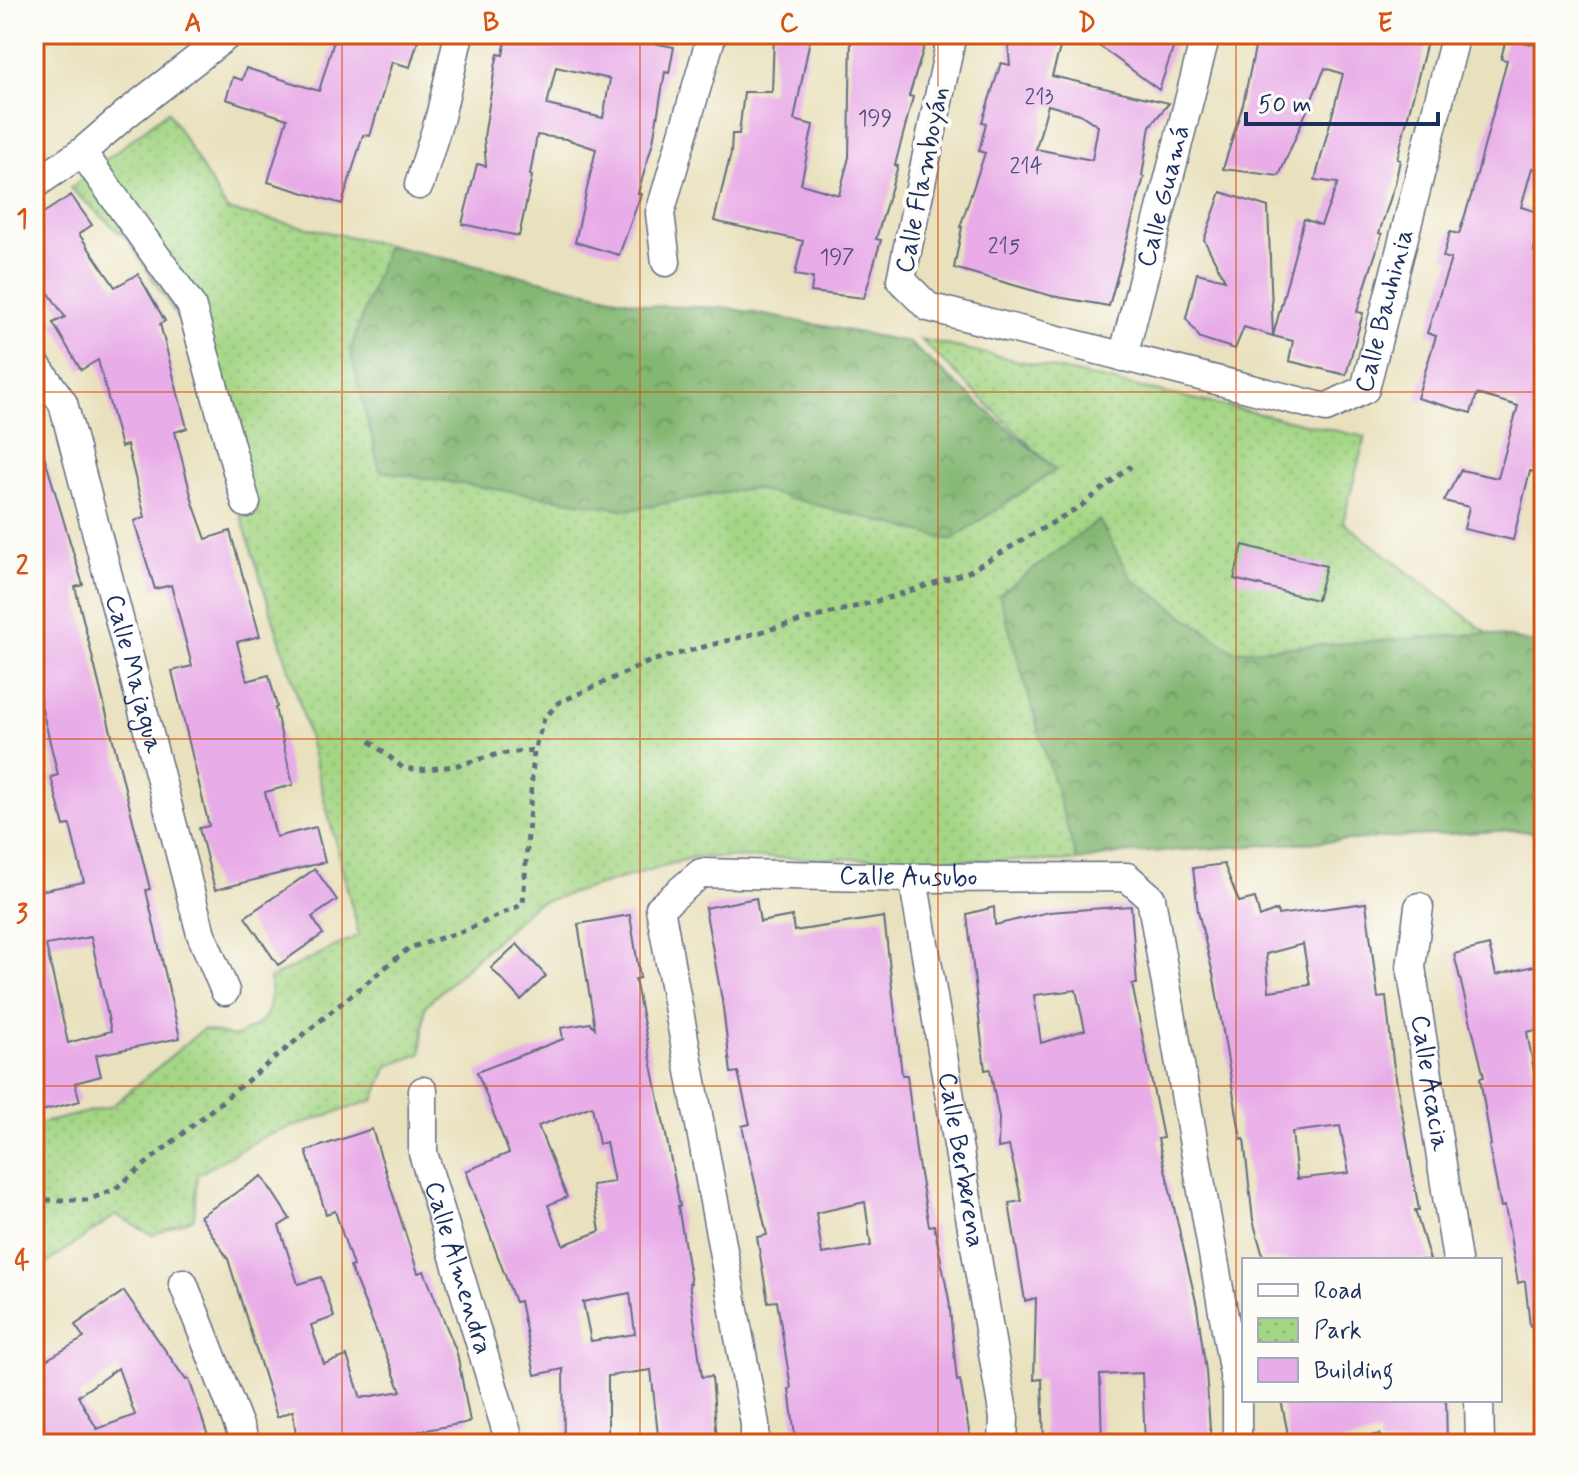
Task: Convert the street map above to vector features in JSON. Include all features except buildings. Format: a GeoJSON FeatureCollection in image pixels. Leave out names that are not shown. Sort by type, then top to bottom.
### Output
{"type":"FeatureCollection","features":[{"type":"Feature","properties":{"kind":"street"},"geometry":{"type":"LineString","coordinates":[[34,185],[82,152],[229,34]]}},
{"type":"Feature","properties":{"kind":"street"},"geometry":{"type":"LineString","coordinates":[[419,185],[440,117],[459,34]]}},
{"type":"Feature","properties":{"kind":"street"},"geometry":{"type":"LineString","coordinates":[[666,262],[660,213],[712,34]]}},
{"type":"Feature","properties":{"kind":"street","name":"Calle Flamboyán"},"geometry":{"type":"LineString","coordinates":[[952,34],[901,280],[928,307],[1123,357]]}},
{"type":"Feature","properties":{"kind":"street","name":"Calle Guamá"},"geometry":{"type":"LineString","coordinates":[[1123,357],[1206,34]]}},
{"type":"Feature","properties":{"kind":"street","name":"Calle Bauhinia"},"geometry":{"type":"LineString","coordinates":[[1123,357],[1326,408],[1365,389],[1456,34]]}},
{"type":"Feature","properties":{"kind":"street"},"geometry":{"type":"LineString","coordinates":[[82,152],[191,305],[246,503]]}},
{"type":"Feature","properties":{"kind":"street","name":"Calle Majagua"},"geometry":{"type":"LineString","coordinates":[[34,362],[63,403],[201,934],[225,991]]}},
{"type":"Feature","properties":{"kind":"street","name":"Calle Ausubo"},"geometry":{"type":"LineString","coordinates":[[755,1444],[755,1424],[660,908],[701,873],[913,878],[1127,877],[1151,898],[1237,1392],[1237,1444]]}},
{"type":"Feature","properties":{"kind":"street","name":"Calle Berberena"},"geometry":{"type":"LineString","coordinates":[[913,878],[1004,1418],[1003,1444]]}},
{"type":"Feature","properties":{"kind":"street","name":"Calle Acacia"},"geometry":{"type":"LineString","coordinates":[[1419,907],[1411,967],[1457,1258]]}},
{"type":"Feature","properties":{"kind":"street","name":"Calle Almendra"},"geometry":{"type":"LineString","coordinates":[[423,1091],[423,1153],[508,1444]]}},
{"type":"Feature","properties":{"kind":"street"},"geometry":{"type":"LineString","coordinates":[[183,1283],[246,1444]]}},
{"type":"Feature","properties":{"kind":"street"},"geometry":{"type":"LineString","coordinates":[[1479,1402],[1480,1444]]}},
{"type":"Feature","properties":{"kind":"path"},"geometry":{"type":"LineString","coordinates":[[34,1200],[88,1200],[115,1189],[409,948],[467,930],[523,904],[534,750],[544,719],[558,703],[651,661],[888,598],[968,572],[1081,506],[1131,466]]}},
{"type":"Feature","properties":{"kind":"path"},"geometry":{"type":"LineString","coordinates":[[370,741],[403,768],[420,770],[534,750]]}},
{"type":"Feature","properties":{"kind":"green space"},"geometry":{"type":"Polygon","coordinates":[[[168,111],[227,210],[387,245],[350,351],[380,471],[628,510],[751,488],[951,540],[1056,470],[920,339],[1365,437],[1343,522],[1487,633],[1234,651],[1131,578],[1099,520],[999,595],[1077,861],[694,857],[535,904],[425,1006],[421,1054],[388,1066],[374,1100],[265,1136],[197,1175],[194,1218],[152,1235],[116,1215],[34,1272],[34,1125],[112,1106],[203,1029],[234,1037],[254,1026],[266,1016],[270,1001],[270,978],[359,935],[300,704],[180,322],[129,241],[70,188],[168,111]]]}},
{"type":"Feature","properties":{"kind":"green space"},"geometry":{"type":"Polygon","coordinates":[[[387,245],[652,306],[728,308],[908,342],[1056,470],[951,540],[751,488],[628,510],[380,471],[350,351],[387,245]]]}},
{"type":"Feature","properties":{"kind":"green space"},"geometry":{"type":"Polygon","coordinates":[[[1100,519],[1131,578],[1234,651],[1487,633],[1544,645],[1544,834],[1515,830],[1118,854],[1077,861],[998,595],[1100,519]]]}}]}
